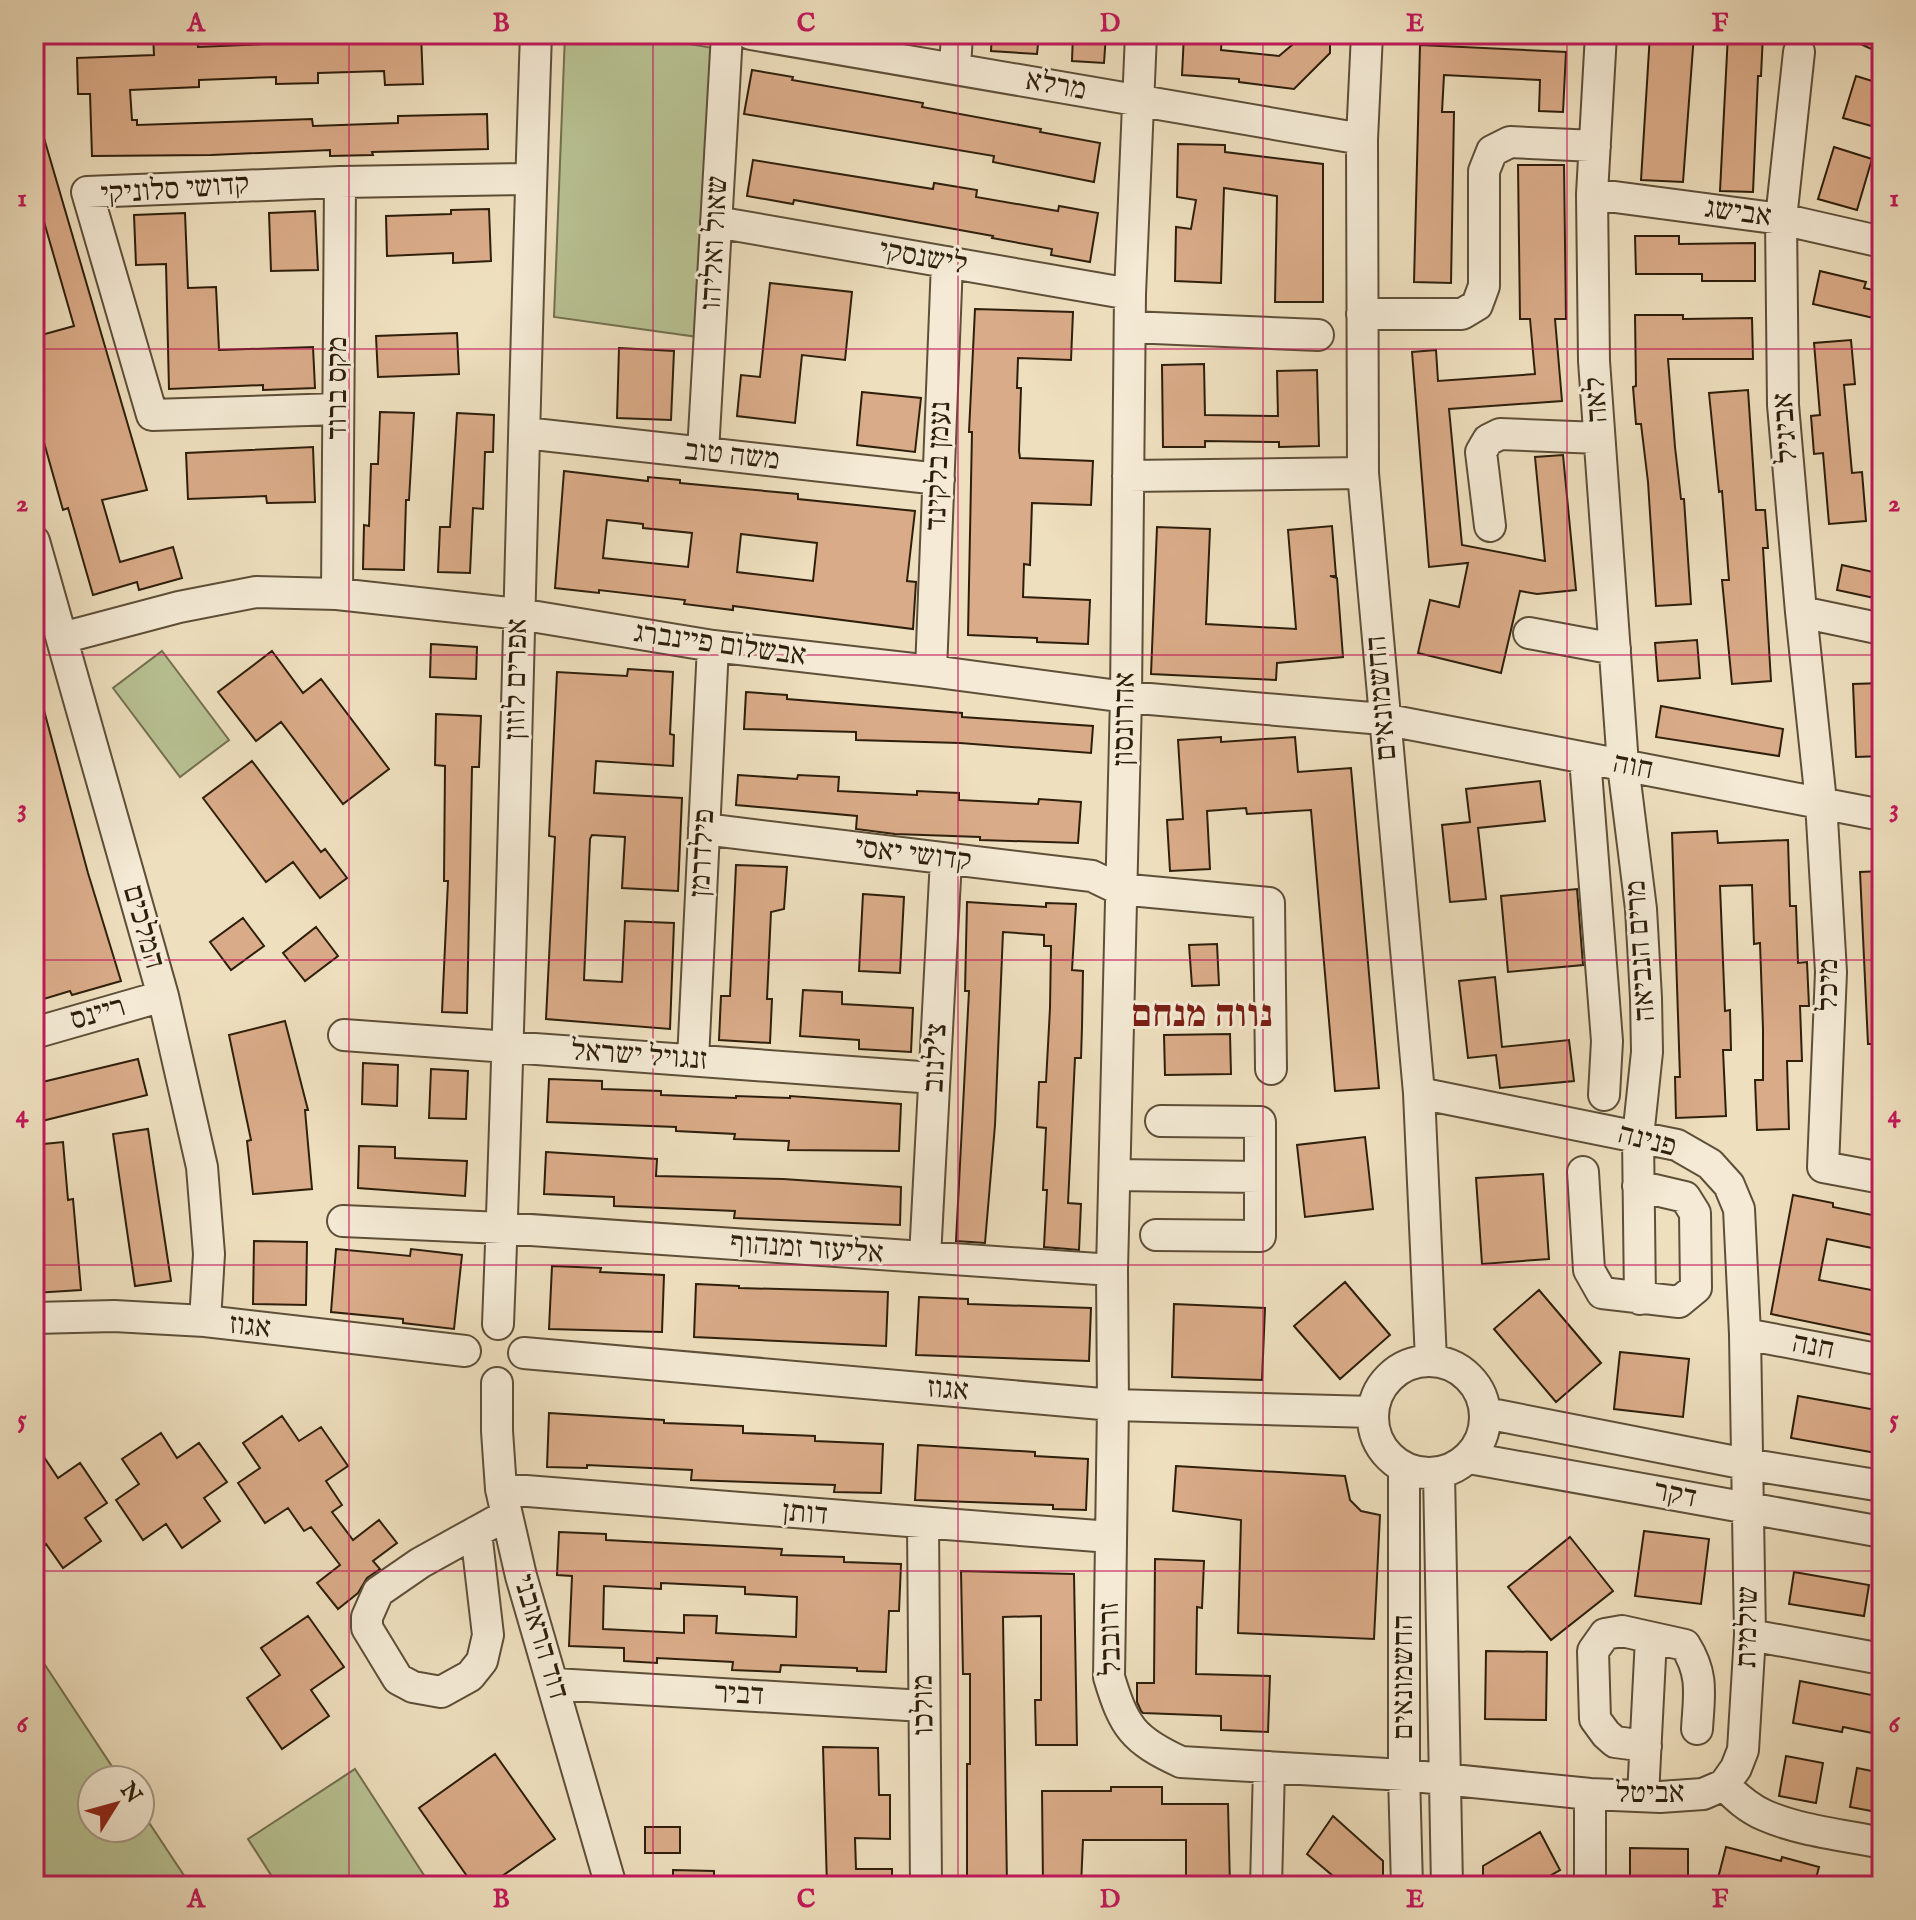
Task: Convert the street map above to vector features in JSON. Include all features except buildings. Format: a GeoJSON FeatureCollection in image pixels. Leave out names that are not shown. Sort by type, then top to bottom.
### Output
{"type":"FeatureCollection","features":[{"type":"Feature","properties":{"kind":"street","name":"אפרים לוזון"},"geometry":{"type":"LineString","coordinates":[[498,1324],[509,1047],[536,34]]}},
{"type":"Feature","properties":{"kind":"street","name":"שאול ואליהו"},"geometry":{"type":"LineString","coordinates":[[703,452],[727,34]]}},
{"type":"Feature","properties":{"kind":"street","name":"מרלא"},"geometry":{"type":"LineString","coordinates":[[751,34],[1362,139]]}},
{"type":"Feature","properties":{"kind":"street"},"geometry":{"type":"LineString","coordinates":[[955,68],[957,34]]}},
{"type":"Feature","properties":{"kind":"street","name":"אהרונסון"},"geometry":{"type":"LineString","coordinates":[[1113,1405],[1112,1270],[1126,697],[1130,294],[1141,34]]}},
{"type":"Feature","properties":{"kind":"street","name":"החשמונאים"},"geometry":{"type":"LineString","coordinates":[[1367,34],[1362,139],[1363,473],[1419,1093],[1431,1360]]}},
{"type":"Feature","properties":{"kind":"street","name":"לאה"},"geometry":{"type":"LineString","coordinates":[[1601,34],[1592,194],[1594,361],[1623,765]]}},
{"type":"Feature","properties":{"kind":"street","name":"אביגיל"},"geometry":{"type":"LineString","coordinates":[[1799,52],[1781,219],[1783,405],[1821,802]]}},
{"type":"Feature","properties":{"kind":"street"},"geometry":{"type":"LineString","coordinates":[[1362,314],[1462,314],[1477,305],[1484,286],[1484,171],[1492,151],[1510,142],[1595,146]]}},
{"type":"Feature","properties":{"kind":"street","name":"קדושי סלוניקי"},"geometry":{"type":"LineString","coordinates":[[338,409],[152,415],[87,192],[340,182],[531,179]]}},
{"type":"Feature","properties":{"kind":"street","name":"מקס ברוד"},"geometry":{"type":"LineString","coordinates":[[337,594],[340,182]]}},
{"type":"Feature","properties":{"kind":"street","name":"אבישג"},"geometry":{"type":"LineString","coordinates":[[1592,194],[1781,219],[1882,242]]}},
{"type":"Feature","properties":{"kind":"street","name":"לישנסקי"},"geometry":{"type":"LineString","coordinates":[[716,222],[1130,294]]}},
{"type":"Feature","properties":{"kind":"street","name":"נעמן בלקינד"},"geometry":{"type":"LineString","coordinates":[[931,671],[947,262]]}},
{"type":"Feature","properties":{"kind":"street"},"geometry":{"type":"LineString","coordinates":[[1130,327],[1318,335]]}},
{"type":"Feature","properties":{"kind":"street","name":"משה טוב"},"geometry":{"type":"LineString","coordinates":[[525,433],[939,479]]}},
{"type":"Feature","properties":{"kind":"street"},"geometry":{"type":"LineString","coordinates":[[1490,526],[1481,452],[1488,440],[1500,434],[1599,438]]}},
{"type":"Feature","properties":{"kind":"street"},"geometry":{"type":"LineString","coordinates":[[1128,476],[1363,473]]}},
{"type":"Feature","properties":{"kind":"street","name":"המלכים"},"geometry":{"type":"LineString","coordinates":[[34,541],[163,996],[202,1167],[209,1254],[205,1321]]}},
{"type":"Feature","properties":{"kind":"street","name":"אבשלום פיינברג"},"geometry":{"type":"LineString","coordinates":[[62,638],[179,607],[256,592],[337,594],[519,614],[713,646],[1126,697],[1383,719]]}},
{"type":"Feature","properties":{"kind":"street"},"geometry":{"type":"LineString","coordinates":[[1801,612],[1882,629]]}},
{"type":"Feature","properties":{"kind":"street"},"geometry":{"type":"LineString","coordinates":[[1529,633],[1615,649]]}},
{"type":"Feature","properties":{"kind":"street","name":"פילדרמן"},"geometry":{"type":"LineString","coordinates":[[693,1060],[713,646]]}},
{"type":"Feature","properties":{"kind":"street","name":"חוה"},"geometry":{"type":"LineString","coordinates":[[1383,719],[1882,815]]}},
{"type":"Feature","properties":{"kind":"street"},"geometry":{"type":"LineString","coordinates":[[1585,758],[1607,1041],[1604,1095]]}},
{"type":"Feature","properties":{"kind":"street","name":"מרים הנביאה"},"geometry":{"type":"LineString","coordinates":[[1623,765],[1641,909],[1646,998],[1647,1052],[1638,1137],[1640,1299]]}},
{"type":"Feature","properties":{"kind":"street","name":"מיכל"},"geometry":{"type":"LineString","coordinates":[[1821,802],[1831,972],[1823,1167],[1882,1178]]}},
{"type":"Feature","properties":{"kind":"street","name":"קדושי יאסי"},"geometry":{"type":"LineString","coordinates":[[704,829],[1092,876],[1119,889],[1269,903],[1271,1069]]}},
{"type":"Feature","properties":{"kind":"street","name":"צ'לנוב"},"geometry":{"type":"LineString","coordinates":[[925,1257],[946,859]]}},
{"type":"Feature","properties":{"kind":"street","name":"ריינס"},"geometry":{"type":"LineString","coordinates":[[34,1033],[163,996]]}},
{"type":"Feature","properties":{"kind":"street","name":"זנגויל ישראל"},"geometry":{"type":"LineString","coordinates":[[344,1035],[934,1078]]}},
{"type":"Feature","properties":{"kind":"street","name":"פנינה"},"geometry":{"type":"LineString","coordinates":[[1419,1093],[1677,1145],[1710,1164],[1729,1185],[1739,1209],[1745,1334],[1746,1464]]}},
{"type":"Feature","properties":{"kind":"street"},"geometry":{"type":"LineString","coordinates":[[1156,1235],[1260,1236],[1260,1122],[1161,1121]]}},
{"type":"Feature","properties":{"kind":"street"},"geometry":{"type":"LineString","coordinates":[[1583,1172],[1589,1270],[1602,1293],[1679,1302],[1696,1288],[1695,1213],[1685,1197],[1638,1186]]}},
{"type":"Feature","properties":{"kind":"street"},"geometry":{"type":"LineString","coordinates":[[1115,1175],[1260,1177]]}},
{"type":"Feature","properties":{"kind":"street","name":"אליעזר זמנהוף"},"geometry":{"type":"LineString","coordinates":[[343,1221],[502,1228],[1112,1270]]}},
{"type":"Feature","properties":{"kind":"street","name":"אגוז"},"geometry":{"type":"LineString","coordinates":[[34,1318],[114,1316],[205,1321],[465,1351]]}},
{"type":"Feature","properties":{"kind":"street"},"geometry":{"type":"LineString","coordinates":[[498,1324],[517,1334],[524,1353],[519,1370],[513,1377],[488,1383],[473,1375],[465,1359],[465,1351],[469,1338],[478,1328],[498,1324]]}},
{"type":"Feature","properties":{"kind":"street","name":"חנה"},"geometry":{"type":"LineString","coordinates":[[1745,1334],[1882,1360]]}},
{"type":"Feature","properties":{"kind":"street","name":"אגוז"},"geometry":{"type":"LineString","coordinates":[[524,1353],[1113,1405],[1373,1412]]}},
{"type":"Feature","properties":{"kind":"street"},"geometry":{"type":"LineString","coordinates":[[1431,1360],[1447,1363],[1462,1371],[1482,1397],[1486,1413],[1485,1430],[1469,1458],[1439,1473],[1415,1472],[1404,1468],[1390,1458],[1374,1428],[1376,1398],[1392,1374],[1403,1366],[1431,1360]]}},
{"type":"Feature","properties":{"kind":"street","name":"דוד הראובני"},"geometry":{"type":"LineString","coordinates":[[497,1383],[497,1431],[504,1502],[521,1576],[555,1684],[611,1886]]}},
{"type":"Feature","properties":{"kind":"street","name":"זרובבל"},"geometry":{"type":"LineString","coordinates":[[1113,1405],[1109,1677],[1118,1708],[1133,1731],[1151,1748],[1181,1762],[1404,1775]]}},
{"type":"Feature","properties":{"kind":"street","name":"דקר"},"geometry":{"type":"LineString","coordinates":[[1486,1413],[1746,1464],[1882,1486]]}},
{"type":"Feature","properties":{"kind":"street","name":"דקר"},"geometry":{"type":"LineString","coordinates":[[1469,1458],[1882,1532]]}},
{"type":"Feature","properties":{"kind":"street","name":"שולמית"},"geometry":{"type":"LineString","coordinates":[[1724,1785],[1736,1768],[1743,1750],[1750,1635],[1746,1464]]}},
{"type":"Feature","properties":{"kind":"street","name":"החשמונאים"},"geometry":{"type":"LineString","coordinates":[[1404,1468],[1407,1886]]}},
{"type":"Feature","properties":{"kind":"street","name":"החשמונאים"},"geometry":{"type":"LineString","coordinates":[[1439,1473],[1447,1886]]}},
{"type":"Feature","properties":{"kind":"street"},"geometry":{"type":"LineString","coordinates":[[476,1532],[488,1635],[482,1661],[470,1676],[441,1692],[413,1687],[398,1679],[367,1628],[367,1617],[378,1592],[420,1563],[476,1532],[504,1502]]}},
{"type":"Feature","properties":{"kind":"street","name":"דותן"},"geometry":{"type":"LineString","coordinates":[[504,1502],[1110,1537]]}},
{"type":"Feature","properties":{"kind":"street","name":"מולכו"},"geometry":{"type":"LineString","coordinates":[[923,1524],[926,1886]]}},
{"type":"Feature","properties":{"kind":"street"},"geometry":{"type":"LineString","coordinates":[[1646,1746],[1615,1742],[1595,1719],[1593,1651],[1605,1634],[1622,1631],[1685,1645],[1697,1665],[1697,1729]]}},
{"type":"Feature","properties":{"kind":"street"},"geometry":{"type":"LineString","coordinates":[[1750,1635],[1882,1659]]}},
{"type":"Feature","properties":{"kind":"street"},"geometry":{"type":"LineString","coordinates":[[1643,1796],[1651,1638]]}},
{"type":"Feature","properties":{"kind":"street","name":"דביר"},"geometry":{"type":"LineString","coordinates":[[555,1684],[924,1706]]}},
{"type":"Feature","properties":{"kind":"street"},"geometry":{"type":"LineString","coordinates":[[1266,1886],[1269,1767]]}},
{"type":"Feature","properties":{"kind":"street","name":"אביטל"},"geometry":{"type":"LineString","coordinates":[[1404,1775],[1590,1794],[1643,1796],[1703,1794],[1724,1785],[1743,1803],[1763,1815],[1882,1843]]}},
{"type":"Feature","properties":{"kind":"street"},"geometry":{"type":"LineString","coordinates":[[1590,1794],[1590,1886]]}},
{"type":"Feature","properties":{"kind":"green space"},"geometry":{"type":"Polygon","coordinates":[[[565,34],[630,34],[719,49],[698,337],[554,317],[565,34]]]}},
{"type":"Feature","properties":{"kind":"green space"},"geometry":{"type":"Polygon","coordinates":[[[162,651],[229,740],[180,777],[113,688],[162,651]]]}},
{"type":"Feature","properties":{"kind":"green space"},"geometry":{"type":"Polygon","coordinates":[[[34,1661],[43,1662],[110,1764],[76,1764],[76,1844],[156,1844],[156,1833],[191,1886],[34,1886],[34,1661]]]}},
{"type":"Feature","properties":{"kind":"green space"},"geometry":{"type":"Polygon","coordinates":[[[355,1769],[431,1886],[278,1886],[248,1839],[355,1769]]]}},
{"type":"Feature","properties":{"kind":"district","name":"נווה מנחם"},"geometry":{"type":"Point","coordinates":[1202,1016]}}]}
